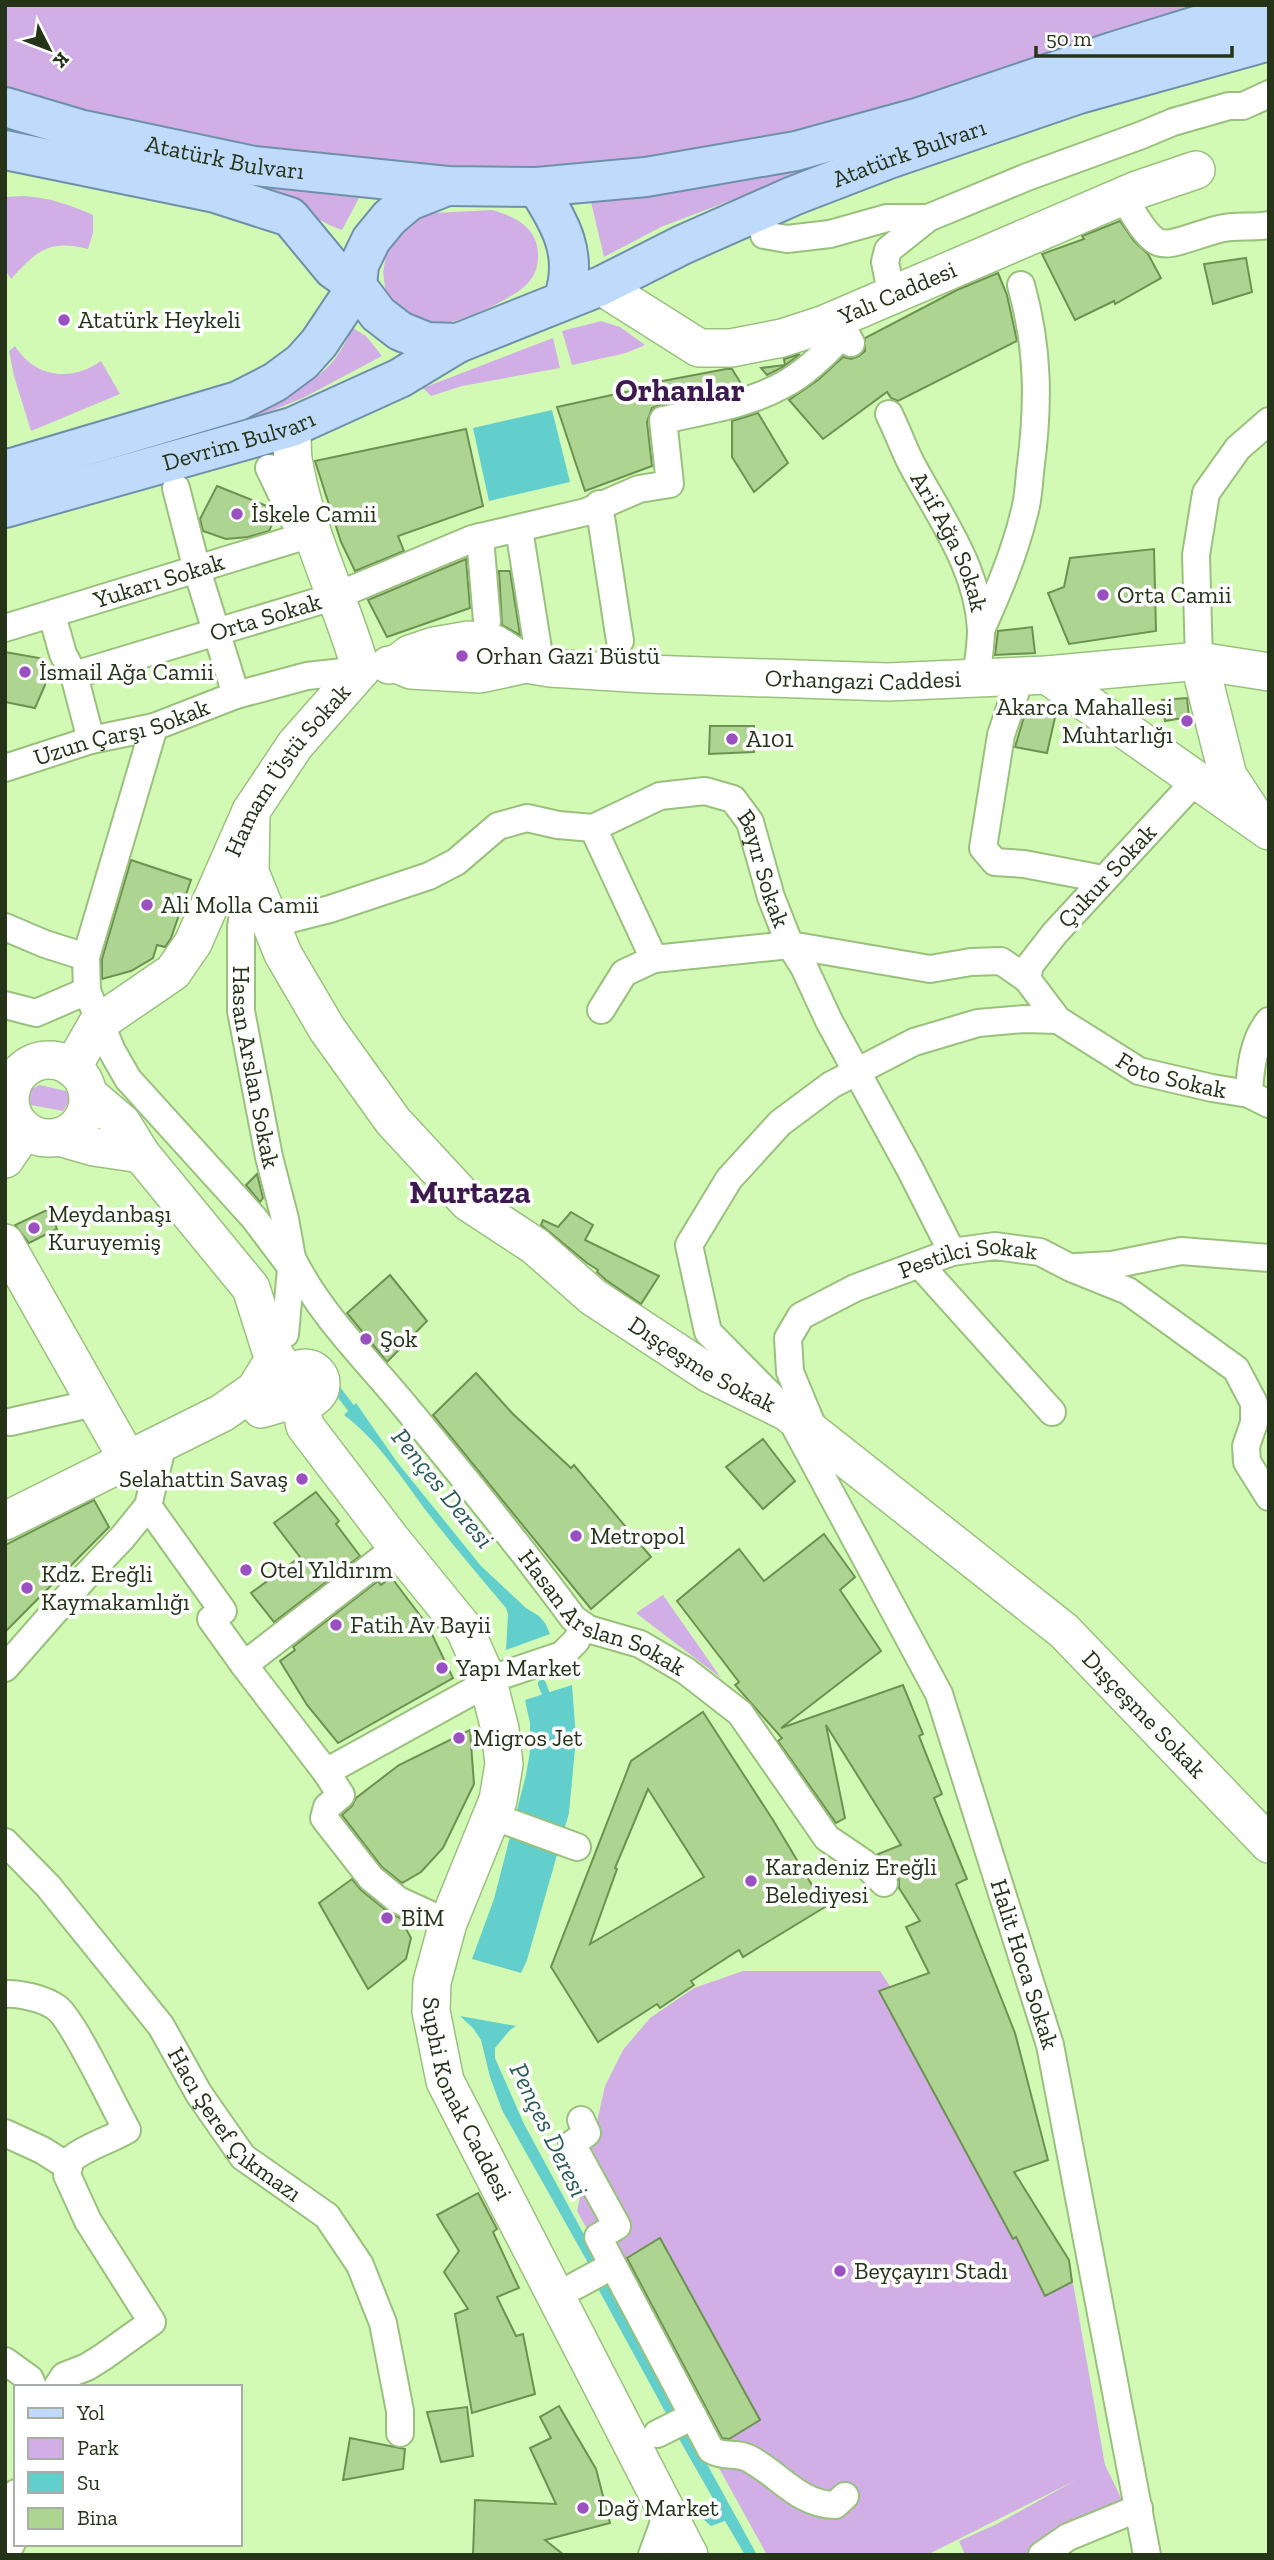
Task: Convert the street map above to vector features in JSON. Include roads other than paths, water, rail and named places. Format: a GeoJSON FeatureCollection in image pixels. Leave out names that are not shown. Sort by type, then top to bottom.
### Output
{"type":"FeatureCollection","features":[{"type":"Feature","properties":{"kind":"main road","name":"Atatürk Bulvarı"},"geometry":{"type":"LineString","coordinates":[[5,107],[79,130],[254,166],[447,186],[537,187],[646,177],[796,151],[920,117],[1112,52],[1264,5]]}},
{"type":"Feature","properties":{"kind":"main road","name":"Atatürk Bulvarı"},"geometry":{"type":"LineString","coordinates":[[5,149],[215,193],[290,217],[333,269],[357,286],[378,314],[400,331],[427,342],[458,343],[601,286],[682,245],[793,196],[890,159],[1079,94],[1269,41]]}},
{"type":"Feature","properties":{"kind":"main road","name":"Atatürk Bulvarı"},"geometry":{"type":"LineString","coordinates":[[357,286],[359,265],[371,240],[389,218],[409,201],[447,186]]}},
{"type":"Feature","properties":{"kind":"main road"},"geometry":{"type":"LineString","coordinates":[[537,187],[563,232],[570,273],[563,300]]}},
{"type":"Feature","properties":{"kind":"main road","name":"Devrim Bulvarı"},"geometry":{"type":"LineString","coordinates":[[5,470],[238,401],[275,382],[302,362],[357,286]]}},
{"type":"Feature","properties":{"kind":"main road","name":"Devrim Bulvarı"},"geometry":{"type":"LineString","coordinates":[[5,508],[292,426],[401,378],[458,343]]}},
{"type":"Feature","properties":{"kind":"street"},"geometry":{"type":"LineString","coordinates":[[889,282],[885,262],[888,250],[928,218],[1027,177],[1174,122],[1229,106],[1243,106],[1269,94]]}},
{"type":"Feature","properties":{"kind":"street","name":"Yalı Caddesi"},"geometry":{"type":"LineString","coordinates":[[601,286],[699,348],[732,348],[782,338],[825,324],[1137,190],[1196,170]]}},
{"type":"Feature","properties":{"kind":"street"},"geometry":{"type":"LineString","coordinates":[[1123,197],[1149,237],[1157,243],[1172,245],[1223,228],[1269,225]]}},
{"type":"Feature","properties":{"kind":"street"},"geometry":{"type":"LineString","coordinates":[[764,235],[787,239],[808,237],[830,234],[887,218],[928,218]]}},
{"type":"Feature","properties":{"kind":"street"},"geometry":{"type":"LineString","coordinates":[[981,630],[1004,580],[1025,512],[1036,426],[1033,333],[1021,285]]}},
{"type":"Feature","properties":{"kind":"street","name":"Orta Sokak"},"geometry":{"type":"LineString","coordinates":[[74,675],[336,596],[480,537],[586,512],[639,489],[670,484],[663,420],[742,402],[784,385],[848,337]]}},
{"type":"Feature","properties":{"kind":"street","name":"Arif Ağa Sokak"},"geometry":{"type":"LineString","coordinates":[[889,414],[911,462],[951,531],[976,598],[981,630],[976,678]]}},
{"type":"Feature","properties":{"kind":"street"},"geometry":{"type":"LineString","coordinates":[[1266,828],[1228,776],[1199,661],[1196,555],[1206,493],[1238,448],[1269,421]]}},
{"type":"Feature","properties":{"kind":"street"},"geometry":{"type":"LineString","coordinates":[[292,426],[293,462],[306,535]]}},
{"type":"Feature","properties":{"kind":"street"},"geometry":{"type":"LineString","coordinates":[[1238,448],[1269,450]]}},
{"type":"Feature","properties":{"kind":"street"},"geometry":{"type":"LineString","coordinates":[[269,468],[336,596],[352,637],[360,670]]}},
{"type":"Feature","properties":{"kind":"street"},"geometry":{"type":"LineString","coordinates":[[176,488],[197,570],[236,695]]}},
{"type":"Feature","properties":{"kind":"street"},"geometry":{"type":"LineString","coordinates":[[600,504],[620,641]]}},
{"type":"Feature","properties":{"kind":"street"},"geometry":{"type":"LineString","coordinates":[[519,528],[533,659]]}},
{"type":"Feature","properties":{"kind":"street","name":"Yukarı Sokak"},"geometry":{"type":"LineString","coordinates":[[5,628],[306,535]]}},
{"type":"Feature","properties":{"kind":"street"},"geometry":{"type":"LineString","coordinates":[[480,537],[488,621]]}},
{"type":"Feature","properties":{"kind":"street"},"geometry":{"type":"LineString","coordinates":[[52,615],[62,654],[74,675],[91,740]]}},
{"type":"Feature","properties":{"kind":"street","name":"Orhangazi Caddesi"},"geometry":{"type":"LineString","coordinates":[[360,670],[397,664],[411,670],[480,674],[533,659],[550,668],[888,682],[1034,676],[1199,661],[1269,672]]}},
{"type":"Feature","properties":{"kind":"street","name":"Uzun Çarşı Sokak"},"geometry":{"type":"LineString","coordinates":[[5,768],[91,740],[154,727],[236,695],[307,676],[360,670]]}},
{"type":"Feature","properties":{"kind":"street","name":"Hamam Üstü Sokak"},"geometry":{"type":"LineString","coordinates":[[80,1081],[100,1021],[173,972],[193,943],[251,811],[295,745],[360,670]]}},
{"type":"Feature","properties":{"kind":"street"},"geometry":{"type":"LineString","coordinates":[[1103,879],[1024,864],[995,862],[983,848],[1001,736],[1034,676],[1197,779],[1266,828]]}},
{"type":"Feature","properties":{"kind":"street"},"geometry":{"type":"LineString","coordinates":[[5,1005],[36,1013],[100,1021],[86,957],[154,727]]}},
{"type":"Feature","properties":{"kind":"street","name":"Çukur Sokak"},"geometry":{"type":"LineString","coordinates":[[1027,979],[1030,965],[1055,933],[1197,779]]}},
{"type":"Feature","properties":{"kind":"street","name":"Bayır Sokak"},"geometry":{"type":"LineString","coordinates":[[593,828],[660,796],[705,791],[733,799],[750,822],[771,897],[790,945],[804,967],[829,1021],[952,1252]]}},
{"type":"Feature","properties":{"kind":"street","name":"Dışçeşme Sokak"},"geometry":{"type":"LineString","coordinates":[[251,811],[250,872],[283,954],[335,1039],[393,1121],[468,1202],[535,1246],[593,1297],[710,1374],[787,1412],[1064,1631],[1269,1844]]}},
{"type":"Feature","properties":{"kind":"street"},"geometry":{"type":"LineString","coordinates":[[271,923],[330,909],[429,876],[456,862],[498,826],[527,818],[558,825],[593,828],[654,959]]}},
{"type":"Feature","properties":{"kind":"street","name":"Hasan Arslan Sokak"},"geometry":{"type":"LineString","coordinates":[[250,872],[241,927],[241,1012],[292,1263],[281,1331]]}},
{"type":"Feature","properties":{"kind":"street"},"geometry":{"type":"LineString","coordinates":[[5,927],[86,957]]}},
{"type":"Feature","properties":{"kind":"street"},"geometry":{"type":"LineString","coordinates":[[601,1010],[624,973],[654,959],[790,945],[930,969],[971,962],[1002,961],[1027,979],[1069,1027]]}},
{"type":"Feature","properties":{"kind":"street","name":"Halit Hoca Sokak"},"geometry":{"type":"LineString","coordinates":[[1069,1027],[1024,1019],[978,1023],[914,1042],[831,1085],[780,1123],[729,1179],[689,1245],[708,1332],[787,1412],[939,1694],[1050,2045],[1147,2555]]}},
{"type":"Feature","properties":{"kind":"street","name":"Hasan Arslan Sokak"},"geometry":{"type":"LineString","coordinates":[[100,1021],[128,1079],[292,1263],[335,1324],[573,1618],[584,1626],[639,1644],[686,1671],[740,1713],[827,1838],[864,1863],[884,1883]]}},
{"type":"Feature","properties":{"kind":"street"},"geometry":{"type":"LineString","coordinates":[[1259,1099],[1250,1070],[1261,1031],[1269,1021]]}},
{"type":"Feature","properties":{"kind":"street","name":"Foto Sokak"},"geometry":{"type":"LineString","coordinates":[[1069,1027],[1139,1071],[1259,1099]]}},
{"type":"Feature","properties":{"kind":"street"},"geometry":{"type":"LineString","coordinates":[[52,1060],[80,1081],[88,1105],[78,1126],[18,1123],[15,1080],[18,1061],[52,1060]]}},
{"type":"Feature","properties":{"kind":"street","name":"Suphi Konak Caddesi"},"geometry":{"type":"LineString","coordinates":[[80,1081],[122,1123],[141,1154],[251,1288],[281,1331],[327,1454],[464,1630],[488,1682],[500,1729],[504,1764],[498,1800],[448,1923],[432,1982],[431,2011],[445,2081],[689,2555]]}},
{"type":"Feature","properties":{"kind":"street"},"geometry":{"type":"LineString","coordinates":[[18,1123],[94,1147],[141,1154]]}},
{"type":"Feature","properties":{"kind":"street"},"geometry":{"type":"LineString","coordinates":[[5,1243],[93,1403],[128,1460]]}},
{"type":"Feature","properties":{"kind":"street","name":"Pestilci Sokak"},"geometry":{"type":"LineString","coordinates":[[817,1435],[790,1372],[788,1338],[801,1316],[855,1288],[952,1252],[995,1246],[1040,1252],[1071,1268],[1112,1265],[1181,1251],[1269,1258]]}},
{"type":"Feature","properties":{"kind":"street"},"geometry":{"type":"LineString","coordinates":[[920,1265],[1052,1412]]}},
{"type":"Feature","properties":{"kind":"street"},"geometry":{"type":"LineString","coordinates":[[1071,1268],[1128,1291],[1236,1369],[1254,1403],[1254,1423],[1246,1446],[1247,1462],[1269,1497]]}},
{"type":"Feature","properties":{"kind":"street"},"geometry":{"type":"LineString","coordinates":[[258,1399],[281,1331],[318,1315],[335,1324]]}},
{"type":"Feature","properties":{"kind":"street"},"geometry":{"type":"LineString","coordinates":[[5,1521],[222,1413],[258,1399],[305,1392]]}},
{"type":"Feature","properties":{"kind":"street"},"geometry":{"type":"LineString","coordinates":[[10,1422],[93,1403]]}},
{"type":"Feature","properties":{"kind":"street"},"geometry":{"type":"LineString","coordinates":[[5,1668],[148,1506],[163,1443]]}},
{"type":"Feature","properties":{"kind":"street"},"geometry":{"type":"LineString","coordinates":[[148,1506],[223,1611],[211,1619],[341,1795],[327,1807],[324,1818],[371,1878],[398,1900],[448,1923]]}},
{"type":"Feature","properties":{"kind":"street"},"geometry":{"type":"LineString","coordinates":[[244,1665],[397,1547]]}},
{"type":"Feature","properties":{"kind":"street"},"geometry":{"type":"LineString","coordinates":[[326,1772],[500,1676],[562,1655],[576,1641],[584,1626]]}},
{"type":"Feature","properties":{"kind":"street"},"geometry":{"type":"LineString","coordinates":[[506,1821],[578,1847]]}},
{"type":"Feature","properties":{"kind":"street","name":"Hacı Şeref Çıkmazı"},"geometry":{"type":"LineString","coordinates":[[5,1842],[48,1886],[161,2026],[199,2094],[243,2157],[309,2202],[327,2216],[334,2226],[360,2265],[383,2323],[400,2411],[400,2433]]}},
{"type":"Feature","properties":{"kind":"street"},"geometry":{"type":"LineString","coordinates":[[5,1994],[20,1993],[57,2009],[73,2031],[127,2130],[107,2142],[83,2150],[70,2160],[67,2175],[88,2221],[152,2322],[87,2367],[64,2376],[58,2385]]}},
{"type":"Feature","properties":{"kind":"street"},"geometry":{"type":"LineString","coordinates":[[581,2120],[587,2133],[572,2144],[617,2226],[598,2237],[711,2450],[722,2456],[741,2455],[760,2464],[792,2490],[820,2505],[835,2505],[845,2496]]}},
{"type":"Feature","properties":{"kind":"street"},"geometry":{"type":"LineString","coordinates":[[5,2133],[43,2150],[69,2167]]}},
{"type":"Feature","properties":{"kind":"street"},"geometry":{"type":"LineString","coordinates":[[575,2286],[612,2266]]}},
{"type":"Feature","properties":{"kind":"street"},"geometry":{"type":"LineString","coordinates":[[5,2361],[30,2379],[32,2385]]}},
{"type":"Feature","properties":{"kind":"street"},"geometry":{"type":"LineString","coordinates":[[657,2434],[693,2416]]}},
{"type":"Feature","properties":{"kind":"street"},"geometry":{"type":"LineString","coordinates":[[5,2515],[14,2497]]}},
{"type":"Feature","properties":{"kind":"street"},"geometry":{"type":"LineString","coordinates":[[1042,2555],[1068,2537],[1139,2508]]}},
{"type":"Feature","properties":{"kind":"street"},"geometry":{"type":"LineString","coordinates":[[652,2555],[667,2514]]}},
{"type":"Feature","properties":{"kind":"street"},"geometry":{"type":"LineString","coordinates":[[6,2555],[14,2538]]}},
{"type":"Feature","properties":{"kind":"water"},"geometry":{"type":"Polygon","coordinates":[[[552,410],[570,482],[489,501],[473,428],[552,410]]]}},
{"type":"Feature","properties":{"kind":"water"},"geometry":{"type":"Polygon","coordinates":[[[356,1403],[397,1462],[481,1566],[526,1608],[539,1616],[550,1634],[506,1650],[506,1608],[440,1529],[391,1463],[369,1437],[344,1415],[356,1403]]]}},
{"type":"Feature","properties":{"kind":"water"},"geometry":{"type":"Polygon","coordinates":[[[572,1685],[576,1738],[569,1813],[521,1973],[472,1959],[494,1899],[526,1775],[530,1751],[530,1723],[525,1700],[572,1685]]]}},
{"type":"Feature","properties":{"kind":"water"},"geometry":{"type":"Polygon","coordinates":[[[460,2016],[516,2026],[495,2048],[495,2058],[524,2124],[601,2266],[592,2270],[502,2110],[481,2040],[460,2016]]]}},
{"type":"Feature","properties":{"kind":"water"},"geometry":{"type":"Polygon","coordinates":[[[606,2279],[679,2413],[668,2417],[595,2283],[606,2279]]]}},
{"type":"Feature","properties":{"kind":"water"},"geometry":{"type":"Polygon","coordinates":[[[686,2426],[757,2555],[745,2555],[725,2521],[711,2526],[703,2519],[719,2509],[675,2432],[686,2426]]]}},
{"type":"Feature","properties":{"kind":"waterway","name":"Pençes Deresi"},"geometry":{"type":"LineString","coordinates":[[316,1362],[357,1416]]}},
{"type":"Feature","properties":{"kind":"waterway","name":"Pençes Deresi"},"geometry":{"type":"LineString","coordinates":[[542,1684],[549,1702]]}},
{"type":"Feature","properties":{"kind":"place","name":"Atatürk Heykeli"},"geometry":{"type":"Point","coordinates":[64,320]}},
{"type":"Feature","properties":{"kind":"place","name":"İskele Camii"},"geometry":{"type":"Point","coordinates":[237,514]}},
{"type":"Feature","properties":{"kind":"place","name":"Orta Camii"},"geometry":{"type":"Point","coordinates":[1103,595]}},
{"type":"Feature","properties":{"kind":"place","name":"Orhan Gazi Büstü"},"geometry":{"type":"Point","coordinates":[462,656]}},
{"type":"Feature","properties":{"kind":"place","name":"İsmail Ağa Camii"},"geometry":{"type":"Point","coordinates":[25,672]}},
{"type":"Feature","properties":{"kind":"place","name":"Akarca Mahallesi Muhtarlığı"},"geometry":{"type":"Point","coordinates":[1187,721]}},
{"type":"Feature","properties":{"kind":"place","name":"A101"},"geometry":{"type":"Point","coordinates":[732,739]}},
{"type":"Feature","properties":{"kind":"place","name":"Ali Molla Camii"},"geometry":{"type":"Point","coordinates":[147,905]}},
{"type":"Feature","properties":{"kind":"place","name":"Meydanbaşı Kuruyemiş"},"geometry":{"type":"Point","coordinates":[34,1228]}},
{"type":"Feature","properties":{"kind":"place","name":"Şok"},"geometry":{"type":"Point","coordinates":[366,1339]}},
{"type":"Feature","properties":{"kind":"place","name":"Selahattin Savaş"},"geometry":{"type":"Point","coordinates":[302,1479]}},
{"type":"Feature","properties":{"kind":"place","name":"Metropol"},"geometry":{"type":"Point","coordinates":[576,1536]}},
{"type":"Feature","properties":{"kind":"place","name":"Otel Yıldırım"},"geometry":{"type":"Point","coordinates":[246,1570]}},
{"type":"Feature","properties":{"kind":"place","name":"Kdz. Ereğli Kaymakamlığı"},"geometry":{"type":"Point","coordinates":[27,1588]}},
{"type":"Feature","properties":{"kind":"place","name":"Fatih Av Bayii"},"geometry":{"type":"Point","coordinates":[336,1625]}},
{"type":"Feature","properties":{"kind":"place","name":"Yapı Market"},"geometry":{"type":"Point","coordinates":[442,1668]}},
{"type":"Feature","properties":{"kind":"place","name":"Migros Jet"},"geometry":{"type":"Point","coordinates":[459,1738]}},
{"type":"Feature","properties":{"kind":"place","name":"Karadeniz Ereğli Belediyesi"},"geometry":{"type":"Point","coordinates":[751,1881]}},
{"type":"Feature","properties":{"kind":"place","name":"BİM"},"geometry":{"type":"Point","coordinates":[387,1918]}},
{"type":"Feature","properties":{"kind":"place","name":"Beyçayırı Stadı"},"geometry":{"type":"Point","coordinates":[840,2271]}},
{"type":"Feature","properties":{"kind":"place","name":"Dağ Market"},"geometry":{"type":"Point","coordinates":[583,2508]}},
{"type":"Feature","properties":{"kind":"district","name":"Orhanlar"},"geometry":{"type":"Point","coordinates":[680,390]}},
{"type":"Feature","properties":{"kind":"district","name":"Murtaza"},"geometry":{"type":"Point","coordinates":[470,1192]}}]}
